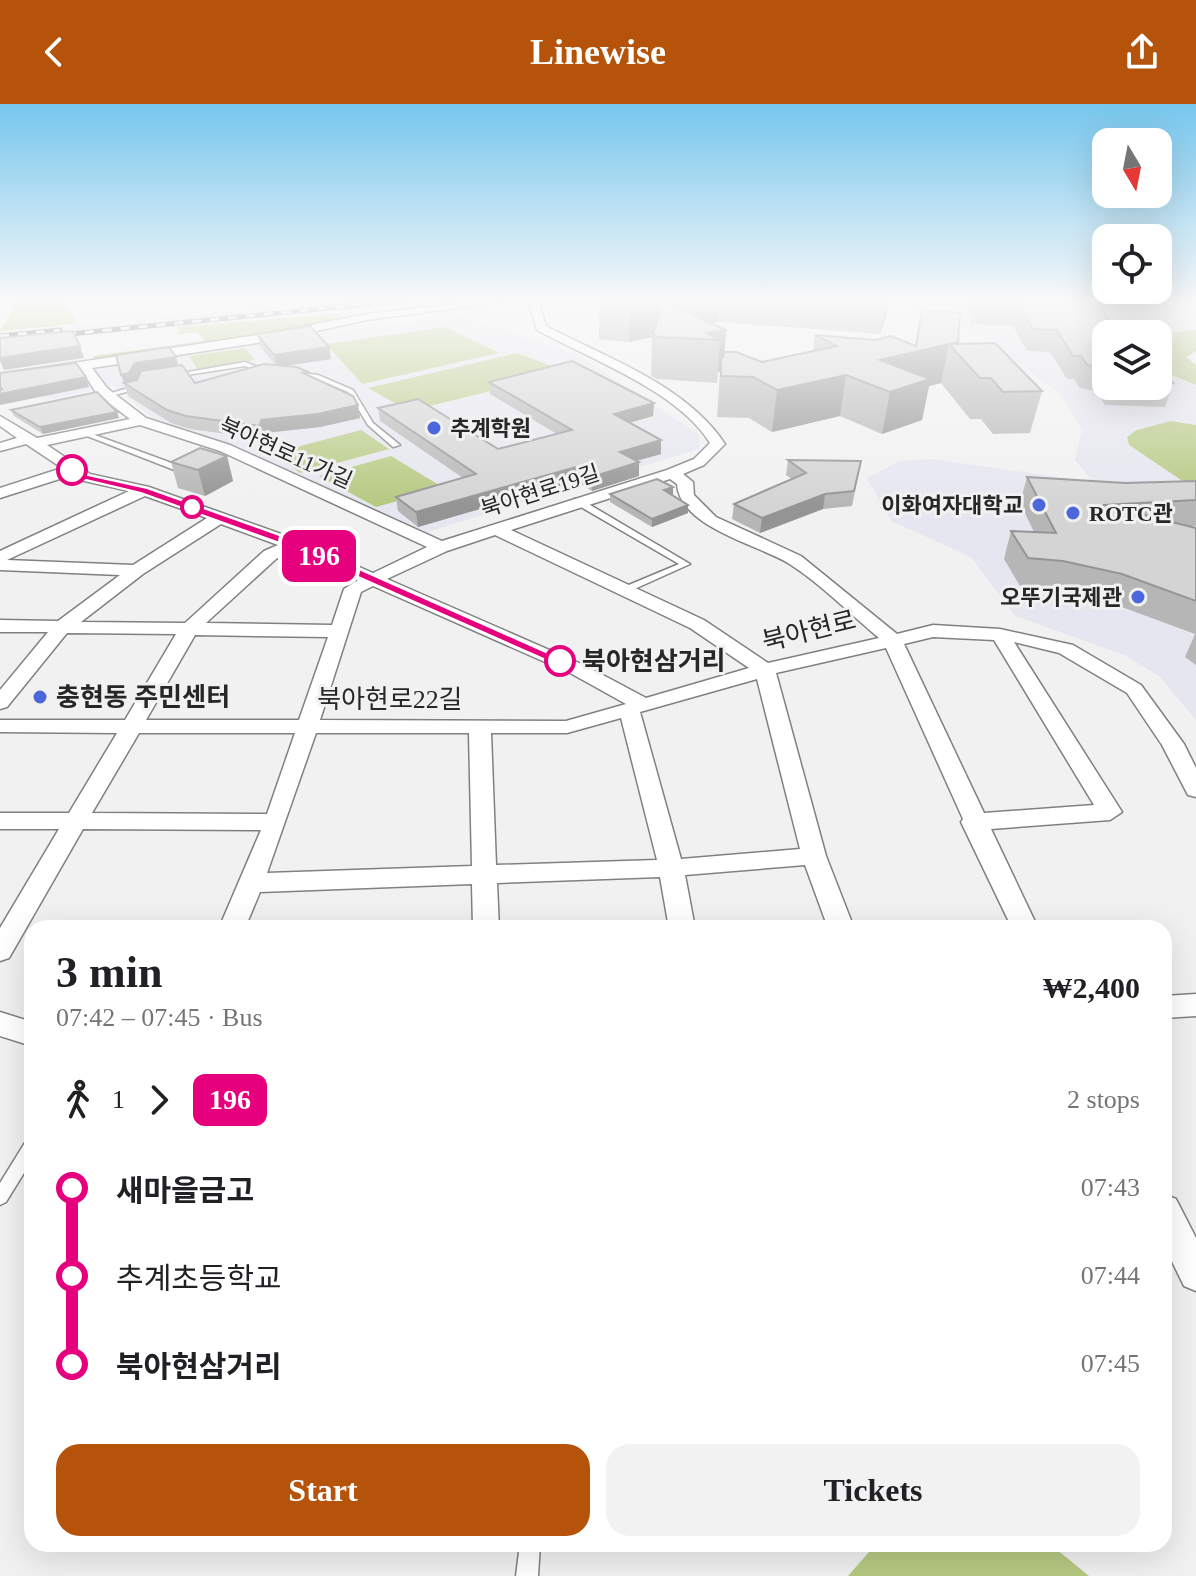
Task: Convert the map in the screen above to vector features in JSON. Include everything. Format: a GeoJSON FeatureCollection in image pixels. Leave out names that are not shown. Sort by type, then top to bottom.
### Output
{"type":"FeatureCollection","features":[{"type":"Feature","properties":{"kind":"street"},"geometry":{"type":"LineString","coordinates":[[0,378],[60,369]]}},
{"type":"Feature","properties":{"kind":"street","name":"북아현로11가길"},"geometry":{"type":"LineString","coordinates":[[87,369],[105,393],[141,421],[232,451],[441,547]]}},
{"type":"Feature","properties":{"kind":"street","name":"북아현로19길"},"geometry":{"type":"LineString","coordinates":[[373,581],[441,547],[672,473],[699,462],[718,444],[713,429],[618,369]]}},
{"type":"Feature","properties":{"kind":"street"},"geometry":{"type":"LineString","coordinates":[[81,396],[105,393]]}},
{"type":"Feature","properties":{"kind":"street"},"geometry":{"type":"LineString","coordinates":[[0,420],[85,477],[146,491],[292,544],[579,670],[636,707],[681,920]]}},
{"type":"Feature","properties":{"kind":"street"},"geometry":{"type":"LineString","coordinates":[[0,447],[141,421]]}},
{"type":"Feature","properties":{"kind":"street"},"geometry":{"type":"LineString","coordinates":[[0,557],[232,451]]}},
{"type":"Feature","properties":{"kind":"street"},"geometry":{"type":"LineString","coordinates":[[0,493],[72,470]]}},
{"type":"Feature","properties":{"kind":"street"},"geometry":{"type":"LineString","coordinates":[[672,473],[685,482],[686,496],[710,520],[795,560],[892,639],[973,822],[1021,920]]}},
{"type":"Feature","properties":{"kind":"street"},"geometry":{"type":"LineString","coordinates":[[0,703],[62,627],[137,570],[220,517]]}},
{"type":"Feature","properties":{"kind":"street"},"geometry":{"type":"LineString","coordinates":[[494,528],[697,624],[765,670],[814,856],[838,920]]}},
{"type":"Feature","properties":{"kind":"street"},"geometry":{"type":"LineString","coordinates":[[0,951],[188,630],[270,555],[292,544]]}},
{"type":"Feature","properties":{"kind":"street"},"geometry":{"type":"LineString","coordinates":[[0,565],[137,570]]}},
{"type":"Feature","properties":{"kind":"street"},"geometry":{"type":"LineString","coordinates":[[235,920],[276,822],[353,589],[373,581]]}},
{"type":"Feature","properties":{"kind":"street"},"geometry":{"type":"LineString","coordinates":[[0,626],[338,631]]}},
{"type":"Feature","properties":{"kind":"street","name":"북아현로"},"geometry":{"type":"LineString","coordinates":[[636,707],[765,670],[892,639],[933,631],[1000,635],[1066,649],[1134,689],[1173,744],[1196,790]]}},
{"type":"Feature","properties":{"kind":"street"},"geometry":{"type":"LineString","coordinates":[[973,822],[1110,812],[1000,635]]}},
{"type":"Feature","properties":{"kind":"street","name":"북아현로22길"},"geometry":{"type":"LineString","coordinates":[[0,726],[567,727],[636,707]]}},
{"type":"Feature","properties":{"kind":"street"},"geometry":{"type":"LineString","coordinates":[[480,727],[485,920]]}},
{"type":"Feature","properties":{"kind":"street"},"geometry":{"type":"LineString","coordinates":[[0,821],[276,822]]}},
{"type":"Feature","properties":{"kind":"street"},"geometry":{"type":"LineString","coordinates":[[250,883],[671,868],[814,856]]}},
{"type":"Feature","properties":{"kind":"street"},"geometry":{"type":"LineString","coordinates":[[1172,1006],[1196,1005]]}},
{"type":"Feature","properties":{"kind":"street"},"geometry":{"type":"LineString","coordinates":[[0,1024],[24,1032]]}},
{"type":"Feature","properties":{"kind":"street"},"geometry":{"type":"LineString","coordinates":[[1172,1226],[1196,1274]]}},
{"type":"Feature","properties":{"kind":"lane"},"geometry":{"type":"LineString","coordinates":[[169,376],[215,369]]}},
{"type":"Feature","properties":{"kind":"lane"},"geometry":{"type":"LineString","coordinates":[[259,369],[316,376],[351,391],[370,424],[396,445]]}},
{"type":"Feature","properties":{"kind":"lane"},"geometry":{"type":"LineString","coordinates":[[105,393],[138,389],[139,380]]}},
{"type":"Feature","properties":{"kind":"lane"},"geometry":{"type":"LineString","coordinates":[[84,433],[200,467]]}},
{"type":"Feature","properties":{"kind":"lane"},"geometry":{"type":"LineString","coordinates":[[577,501],[686,564],[627,589]]}},
{"type":"Feature","properties":{"kind":"lane"},"geometry":{"type":"LineString","coordinates":[[0,1197],[24,1159]]}},
{"type":"Feature","properties":{"kind":"lane"},"geometry":{"type":"LineString","coordinates":[[527,1576],[529,1552]]}},
{"type":"Feature","properties":{"kind":"shaded area","name":"추계학원"},"geometry":{"type":"Polygon","coordinates":[[[88,369],[599,369],[699,434],[699,449],[427,532],[212,438],[157,422],[114,386],[43,401],[28,378],[88,369]]]}},
{"type":"Feature","properties":{"kind":"shaded area","name":"이화여자대학교"},"geometry":{"type":"Polygon","coordinates":[[[1026,369],[1092,369],[1092,400],[1172,400],[1172,377],[1196,385],[1196,425],[1171,421],[1127,437],[1129,445],[1196,490],[1196,720],[1159,676],[1124,655],[1015,616],[971,557],[891,521],[867,478],[899,461],[932,459],[1093,482],[1075,460],[1082,430],[1060,394],[1026,369]]]}},
{"type":"Feature","properties":{"kind":"green space"},"geometry":{"type":"Polygon","coordinates":[[[348,369],[430,369],[362,384],[348,369]]]}},
{"type":"Feature","properties":{"kind":"green space"},"geometry":{"type":"Polygon","coordinates":[[[450,369],[559,369],[568,372],[409,411],[368,388],[450,369]]]}},
{"type":"Feature","properties":{"kind":"green space"},"geometry":{"type":"Polygon","coordinates":[[[1172,369],[1196,369],[1196,385],[1172,376],[1172,369]]]}},
{"type":"Feature","properties":{"kind":"green space"},"geometry":{"type":"Polygon","coordinates":[[[1171,421],[1196,425],[1196,490],[1129,445],[1127,437],[1137,430],[1171,421]]]}},
{"type":"Feature","properties":{"kind":"green space"},"geometry":{"type":"Polygon","coordinates":[[[361,430],[389,449],[300,473],[274,453],[361,430]]]}},
{"type":"Feature","properties":{"kind":"green space"},"geometry":{"type":"Polygon","coordinates":[[[391,456],[444,488],[376,507],[319,476],[391,456]]]}},
{"type":"Feature","properties":{"kind":"green space"},"geometry":{"type":"Polygon","coordinates":[[[869,1552],[1060,1552],[1089,1576],[848,1576],[869,1552]]]}},
{"type":"Feature","properties":{"kind":"building"},"geometry":{"type":"Polygon","coordinates":[[[33,369],[80,369],[86,377],[0,394],[0,373],[33,369]]]}},
{"type":"Feature","properties":{"kind":"building"},"geometry":{"type":"Polygon","coordinates":[[[119,369],[132,369],[129,373],[121,375],[119,369]]]}},
{"type":"Feature","properties":{"kind":"building"},"geometry":{"type":"Polygon","coordinates":[[[185,369],[195,383],[247,369],[301,369],[308,372],[303,373],[353,396],[358,405],[318,414],[261,420],[260,426],[186,416],[167,410],[124,383],[137,380],[141,371],[185,369]]]}},
{"type":"Feature","properties":{"kind":"building"},"geometry":{"type":"Polygon","coordinates":[[[542,369],[587,369],[654,403],[614,414],[661,440],[620,452],[639,462],[592,477],[576,467],[416,512],[396,497],[476,474],[378,408],[418,399],[498,449],[572,430],[489,382],[542,369]]]}},
{"type":"Feature","properties":{"kind":"building"},"geometry":{"type":"Polygon","coordinates":[[[721,369],[903,369],[930,379],[890,392],[846,375],[777,390],[753,377],[721,376],[721,369]]]}},
{"type":"Feature","properties":{"kind":"building"},"geometry":{"type":"Polygon","coordinates":[[[972,369],[1020,369],[1042,391],[1003,392],[991,378],[980,378],[972,369]]]}},
{"type":"Feature","properties":{"kind":"building"},"geometry":{"type":"Polygon","coordinates":[[[97,392],[117,412],[40,427],[11,410],[97,392]]]}},
{"type":"Feature","properties":{"kind":"building"},"geometry":{"type":"Polygon","coordinates":[[[200,448],[227,456],[198,470],[171,462],[200,448]]]}},
{"type":"Feature","properties":{"kind":"building"},"geometry":{"type":"Polygon","coordinates":[[[788,460],[861,461],[854,491],[825,494],[762,518],[734,504],[806,473],[788,460]]]}},
{"type":"Feature","properties":{"kind":"building"},"geometry":{"type":"Polygon","coordinates":[[[1027,477],[1125,483],[1196,481],[1196,500],[1103,505],[1196,528],[1196,601],[1122,574],[1063,561],[1028,558],[1011,531],[1056,533],[1027,477]]]}},
{"type":"Feature","properties":{"kind":"building"},"geometry":{"type":"Polygon","coordinates":[[[657,479],[673,487],[664,490],[688,505],[652,519],[610,494],[657,479]]]}},
{"type":"Feature","properties":{"kind":"bus line","name":"196"},"geometry":{"type":"LineString","coordinates":[[72,470],[85,477],[144,490],[292,544],[560,661]]}},
{"type":"Feature","properties":{"kind":"place","name":"추계학원"},"geometry":{"type":"Point","coordinates":[434,428]}},
{"type":"Feature","properties":{"kind":"place","name":"이화여자대학교"},"geometry":{"type":"Point","coordinates":[1039,505]}},
{"type":"Feature","properties":{"kind":"place","name":"ROTC관"},"geometry":{"type":"Point","coordinates":[1073,513]}},
{"type":"Feature","properties":{"kind":"place","name":"오뚜기국제관"},"geometry":{"type":"Point","coordinates":[1138,597]}},
{"type":"Feature","properties":{"kind":"place","name":"북아현삼거리"},"geometry":{"type":"Point","coordinates":[560,661]}},
{"type":"Feature","properties":{"kind":"place","name":"충현동 주민센터"},"geometry":{"type":"Point","coordinates":[40,697]}}]}
